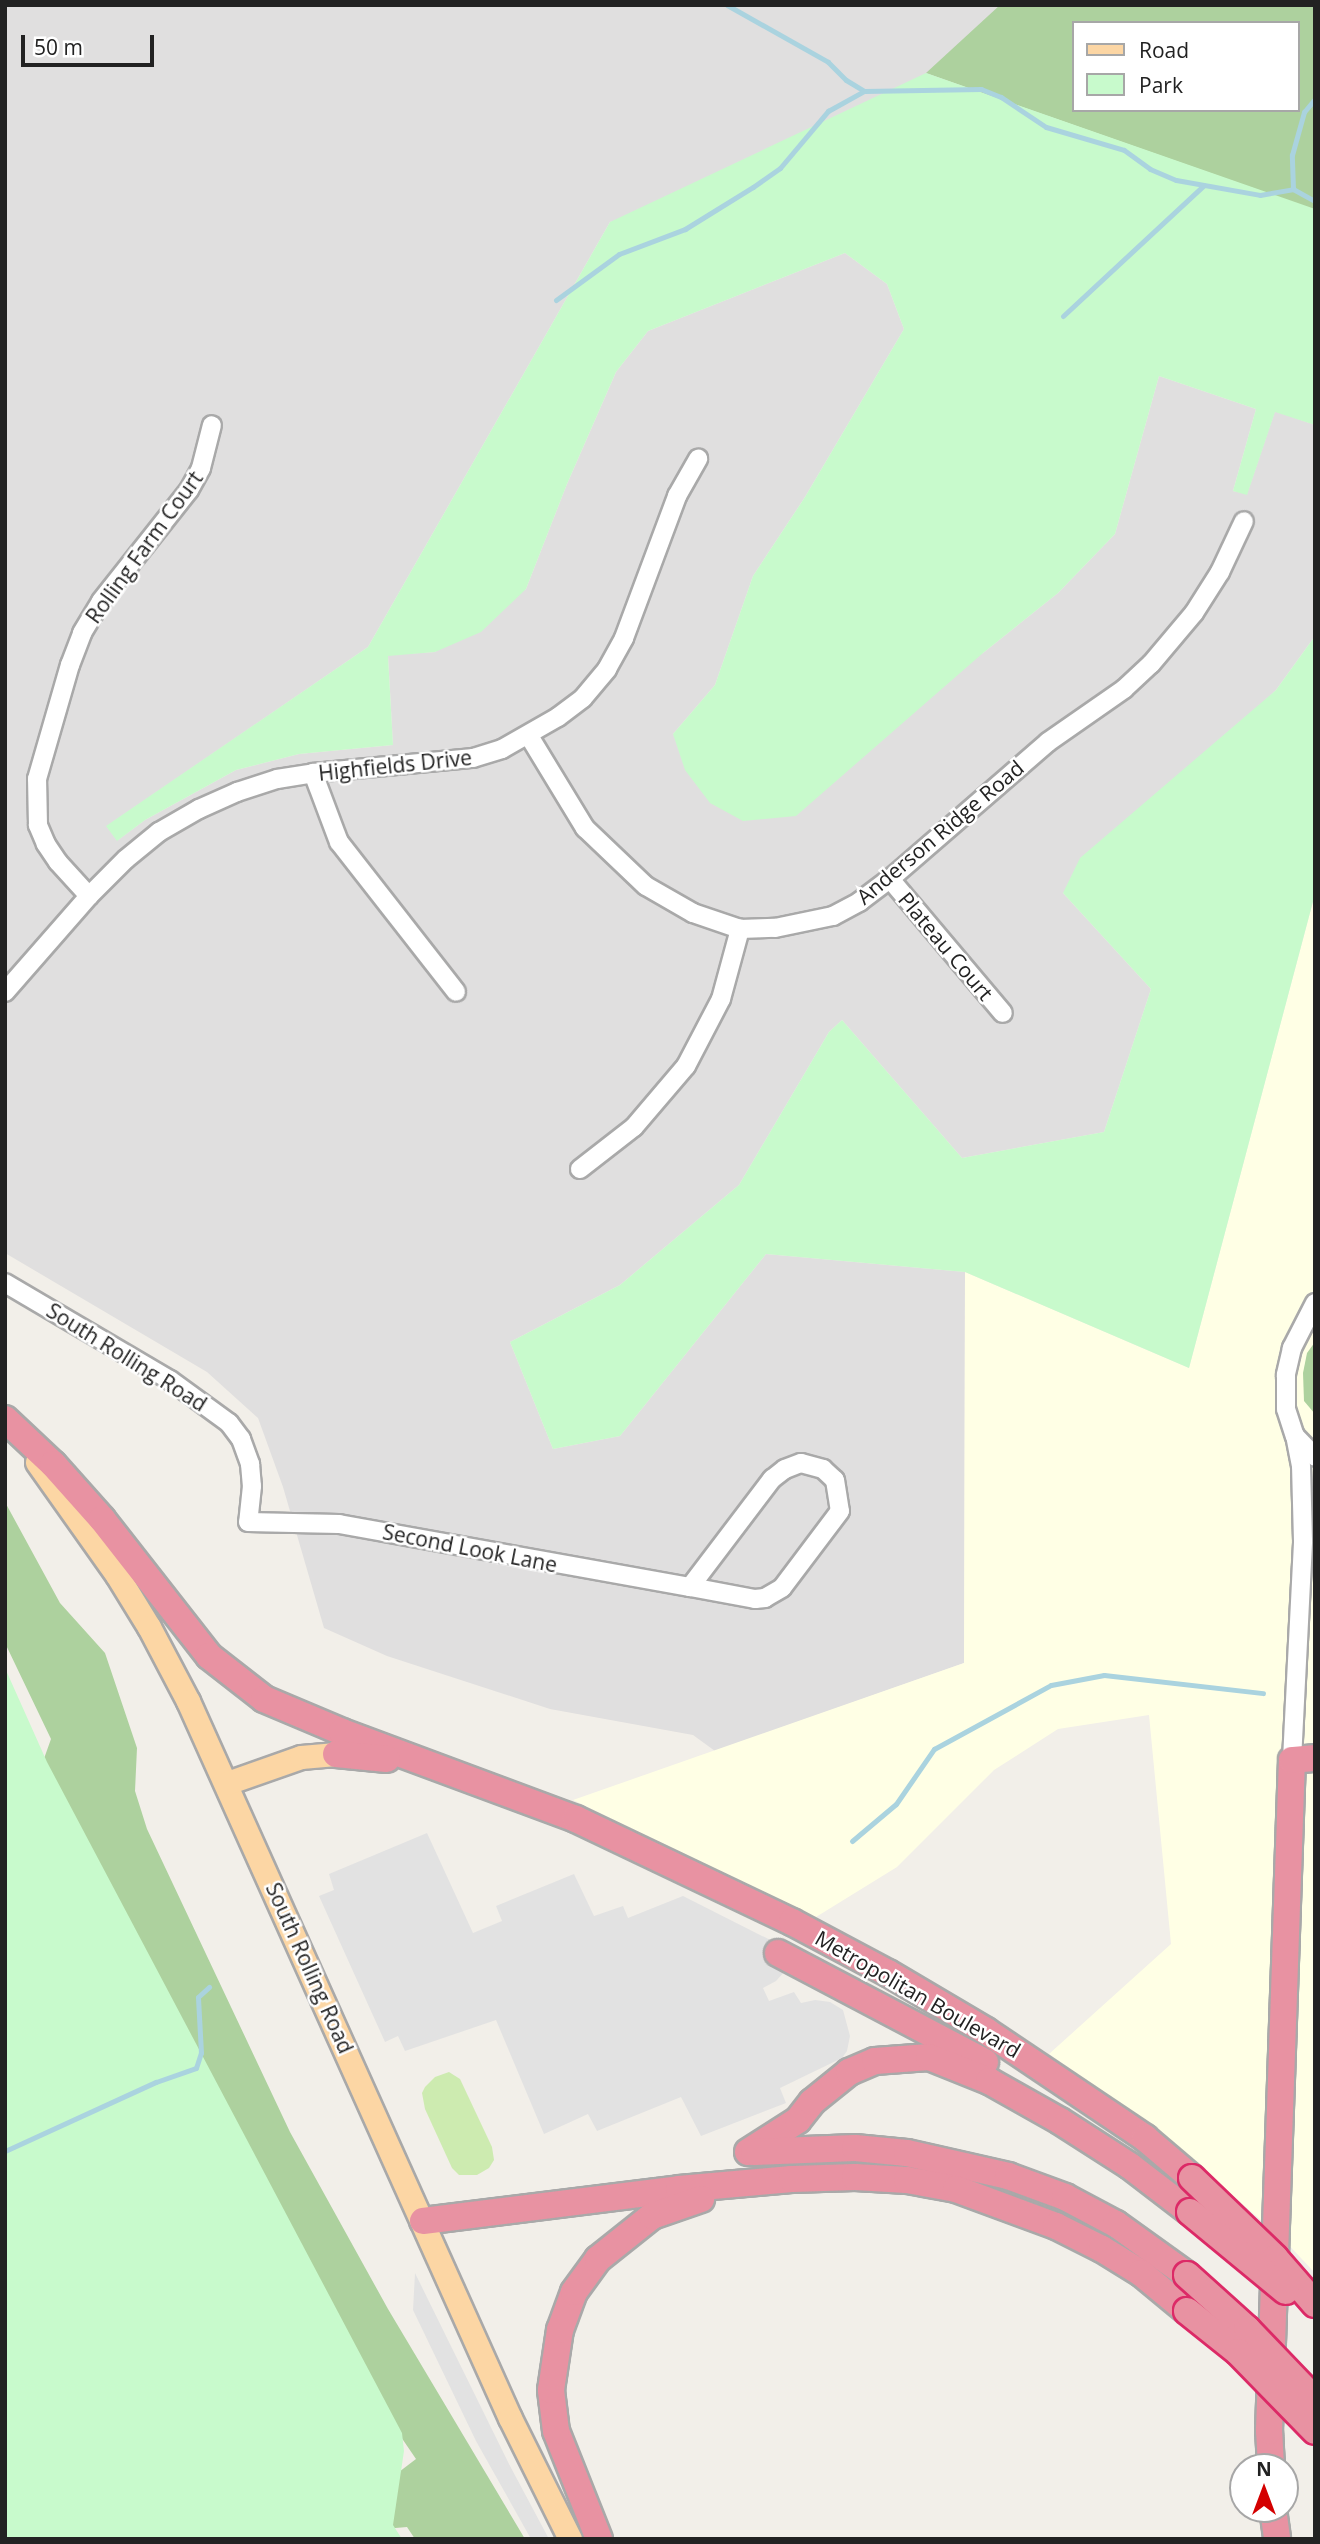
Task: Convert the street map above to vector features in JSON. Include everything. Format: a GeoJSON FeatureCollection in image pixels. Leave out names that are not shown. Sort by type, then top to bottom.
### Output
{"type":"FeatureCollection","features":[{"type":"Feature","properties":{"kind":"highway"},"geometry":{"type":"LineString","coordinates":[[5,1421],[53,1464],[86,1501],[187,1632],[234,1677],[264,1699],[299,1715],[461,1776]]}},
{"type":"Feature","properties":{"kind":"highway"},"geometry":{"type":"LineString","coordinates":[[335,1754],[383,1758],[461,1776]]}},
{"type":"Feature","properties":{"kind":"highway"},"geometry":{"type":"LineString","coordinates":[[1270,2453],[1269,2431],[1303,1759]]}},
{"type":"Feature","properties":{"kind":"highway","name":"Metropolitan Boulevard"},"geometry":{"type":"LineString","coordinates":[[461,1776],[600,1830],[792,1922],[888,1973],[1077,2090],[1145,2138],[1191,2195],[1275,2258],[1315,2306]]}},
{"type":"Feature","properties":{"kind":"highway"},"geometry":{"type":"LineString","coordinates":[[778,1952],[1068,2107],[1138,2152],[1191,2195],[1315,2315]]}},
{"type":"Feature","properties":{"kind":"highway"},"geometry":{"type":"LineString","coordinates":[[1191,2195],[1130,2166],[1060,2121],[989,2081],[929,2057],[875,2061],[849,2072],[820,2094],[798,2120],[748,2152],[855,2148],[907,2153],[1008,2176],[1065,2197],[1116,2224],[1187,2275],[1247,2329],[1315,2400]]}},
{"type":"Feature","properties":{"kind":"highway"},"geometry":{"type":"LineString","coordinates":[[423,2221],[679,2189],[792,2179],[855,2177],[907,2180],[956,2189],[1002,2204],[1102,2249],[1141,2273],[1238,2352],[1315,2431]]}},
{"type":"Feature","properties":{"kind":"highway"},"geometry":{"type":"LineString","coordinates":[[599,2539],[556,2431],[551,2390],[560,2330],[574,2292],[598,2259],[652,2216],[682,2203],[792,2179]]}},
{"type":"Feature","properties":{"kind":"main road","name":"South Rolling Road"},"geometry":{"type":"LineString","coordinates":[[5,1421],[57,1488],[136,1606],[188,1701],[510,2418],[570,2539]]}},
{"type":"Feature","properties":{"kind":"main road"},"geometry":{"type":"LineString","coordinates":[[227,1783],[301,1756],[335,1754]]}},
{"type":"Feature","properties":{"kind":"street","name":"Rolling Farm Court"},"geometry":{"type":"LineString","coordinates":[[89,896],[58,862],[46,844],[38,825],[37,779],[82,633],[101,601],[189,490],[201,468],[212,425]]}},
{"type":"Feature","properties":{"kind":"street","name":"Highfields Drive"},"geometry":{"type":"LineString","coordinates":[[5,992],[89,896],[159,832],[198,809],[237,792],[313,773],[452,762],[502,750],[529,736],[583,698],[607,669],[639,602],[677,496],[698,459]]}},
{"type":"Feature","properties":{"kind":"street","name":"Anderson Ridge Road"},"geometry":{"type":"LineString","coordinates":[[529,736],[585,828],[646,887],[693,913],[740,929],[785,927],[833,916],[859,902],[890,879],[1048,741],[1124,689],[1151,664],[1194,613],[1220,572],[1244,521]]}},
{"type":"Feature","properties":{"kind":"street"},"geometry":{"type":"LineString","coordinates":[[313,773],[338,842],[456,992]]}},
{"type":"Feature","properties":{"kind":"street","name":"Plateau Court"},"geometry":{"type":"LineString","coordinates":[[890,879],[1003,1013]]}},
{"type":"Feature","properties":{"kind":"street"},"geometry":{"type":"LineString","coordinates":[[580,1169],[634,1127],[686,1066],[721,999],[740,929]]}},
{"type":"Feature","properties":{"kind":"street","name":"South Rolling Road"},"geometry":{"type":"LineString","coordinates":[[5,1283],[170,1380],[229,1423],[241,1439],[250,1464],[252,1486],[248,1522]]}},
{"type":"Feature","properties":{"kind":"street"},"geometry":{"type":"LineString","coordinates":[[1303,1759],[1301,1466],[1286,1409],[1286,1375],[1295,1339],[1315,1303]]}},
{"type":"Feature","properties":{"kind":"street"},"geometry":{"type":"LineString","coordinates":[[1295,1436],[1308,1453],[1315,1457]]}},
{"type":"Feature","properties":{"kind":"street","name":"Second Look Lane"},"geometry":{"type":"LineString","coordinates":[[248,1522],[340,1524],[755,1599],[765,1598],[782,1588],[840,1511],[835,1480],[823,1469],[801,1463],[785,1469],[772,1479],[690,1587]]}},
{"type":"Feature","properties":{"kind":"shaded area"},"geometry":{"type":"Polygon","coordinates":[[[5,5],[1315,5],[1299,21],[1072,21],[1072,110],[610,222],[368,647],[107,826],[118,840],[145,820],[236,770],[299,754],[393,745],[388,655],[435,652],[526,589],[567,484],[616,372],[648,331],[845,253],[887,284],[904,329],[805,497],[753,576],[715,685],[673,734],[983,653],[1058,593],[1115,534],[1159,376],[1256,409],[1233,491],[1247,494],[1275,411],[1315,425],[1315,636],[1276,690],[1063,893],[1151,989],[1104,1132],[962,1158],[842,1020],[829,1032],[739,1185],[620,1285],[510,1342],[553,1449],[620,1436],[766,1254],[965,1272],[964,1663],[715,1751],[693,1735],[550,1709],[387,1656],[324,1628],[283,1487],[258,1418],[207,1372],[5,1253],[5,5]]]}},
{"type":"Feature","properties":{"kind":"shaded area"},"geometry":{"type":"Polygon","coordinates":[[[1315,894],[1315,2273],[1285,2241],[1148,2122],[1049,2054],[1171,1944],[1149,1715],[1058,1729],[994,1770],[897,1867],[816,1917],[573,1800],[964,1663],[965,1272],[1189,1368],[1315,894]]]}},
{"type":"Feature","properties":{"kind":"shaded area"},"geometry":{"type":"Polygon","coordinates":[[[427,1833],[473,1933],[502,1921],[496,1906],[574,1874],[594,1916],[623,1906],[628,1918],[683,1896],[790,1950],[785,1971],[776,1981],[763,1988],[769,2001],[794,1992],[801,2003],[815,2000],[830,2002],[843,2010],[850,2036],[847,2051],[842,2058],[780,2088],[786,2103],[701,2136],[681,2097],[597,2131],[588,2114],[544,2134],[496,2020],[405,2051],[398,2036],[385,2042],[319,1896],[334,1890],[329,1874],[427,1833]]]}},
{"type":"Feature","properties":{"kind":"shaded area"},"geometry":{"type":"Polygon","coordinates":[[[415,2273],[549,2539],[531,2539],[476,2441],[413,2310],[415,2273]]]}},
{"type":"Feature","properties":{"kind":"green space"},"geometry":{"type":"Polygon","coordinates":[[[1000,5],[1315,5],[1315,210],[926,73],[1000,5]]]}},
{"type":"Feature","properties":{"kind":"green space"},"geometry":{"type":"Polygon","coordinates":[[[926,73],[1315,209],[1315,425],[1275,412],[1247,495],[1233,491],[1256,409],[1159,376],[1115,534],[1058,593],[983,653],[796,816],[743,821],[710,803],[685,770],[673,734],[715,685],[753,576],[805,497],[904,329],[887,284],[845,253],[648,331],[616,372],[567,484],[526,589],[481,632],[435,652],[388,656],[393,745],[299,754],[236,770],[145,820],[117,841],[106,826],[368,647],[610,222],[926,73]]]}},
{"type":"Feature","properties":{"kind":"green space"},"geometry":{"type":"Polygon","coordinates":[[[1315,636],[1315,894],[1189,1368],[965,1272],[766,1254],[620,1436],[553,1449],[510,1342],[620,1285],[739,1185],[829,1032],[842,1020],[962,1158],[1104,1132],[1151,989],[1063,893],[1080,858],[1276,690],[1315,636]]]}},
{"type":"Feature","properties":{"kind":"green space"},"geometry":{"type":"Polygon","coordinates":[[[1315,1342],[1315,1414],[1304,1401],[1303,1373],[1307,1353],[1315,1342]]]}},
{"type":"Feature","properties":{"kind":"green space"},"geometry":{"type":"Polygon","coordinates":[[[5,1502],[60,1603],[105,1653],[137,1748],[135,1791],[147,1829],[290,2132],[388,2309],[525,2539],[415,2539],[407,2527],[384,2529],[374,2491],[416,2459],[384,2412],[41,1767],[51,1739],[5,1643],[5,1502]]]}},
{"type":"Feature","properties":{"kind":"green space"},"geometry":{"type":"Polygon","coordinates":[[[5,1668],[47,1762],[402,2433],[404,2451],[393,2525],[402,2539],[5,2539],[5,1668]]]}},
{"type":"Feature","properties":{"kind":"green space"},"geometry":{"type":"Polygon","coordinates":[[[449,2072],[460,2079],[492,2147],[494,2160],[489,2168],[477,2175],[459,2175],[452,2168],[425,2109],[422,2093],[425,2087],[435,2077],[449,2072]]]}},
{"type":"Feature","properties":{"kind":"waterway"},"geometry":{"type":"LineString","coordinates":[[727,5],[828,62],[846,80],[864,91],[981,89],[1001,97],[1046,127],[1124,150],[1150,169],[1176,180],[1260,195],[1293,189],[1315,201]]}},
{"type":"Feature","properties":{"kind":"waterway"},"geometry":{"type":"LineString","coordinates":[[556,300],[619,254],[685,229],[753,187],[780,168],[828,111],[864,91]]}},
{"type":"Feature","properties":{"kind":"waterway"},"geometry":{"type":"LineString","coordinates":[[1293,189],[1292,155],[1304,112],[1315,99]]}},
{"type":"Feature","properties":{"kind":"waterway"},"geometry":{"type":"LineString","coordinates":[[1063,316],[1204,185]]}},
{"type":"Feature","properties":{"kind":"waterway"},"geometry":{"type":"LineString","coordinates":[[852,1841],[896,1804],[934,1749],[1051,1685],[1104,1675],[1263,1693]]}},
{"type":"Feature","properties":{"kind":"waterway"},"geometry":{"type":"LineString","coordinates":[[5,2151],[156,2082],[196,2068],[201,2053],[198,1997],[209,1987]]}}]}
